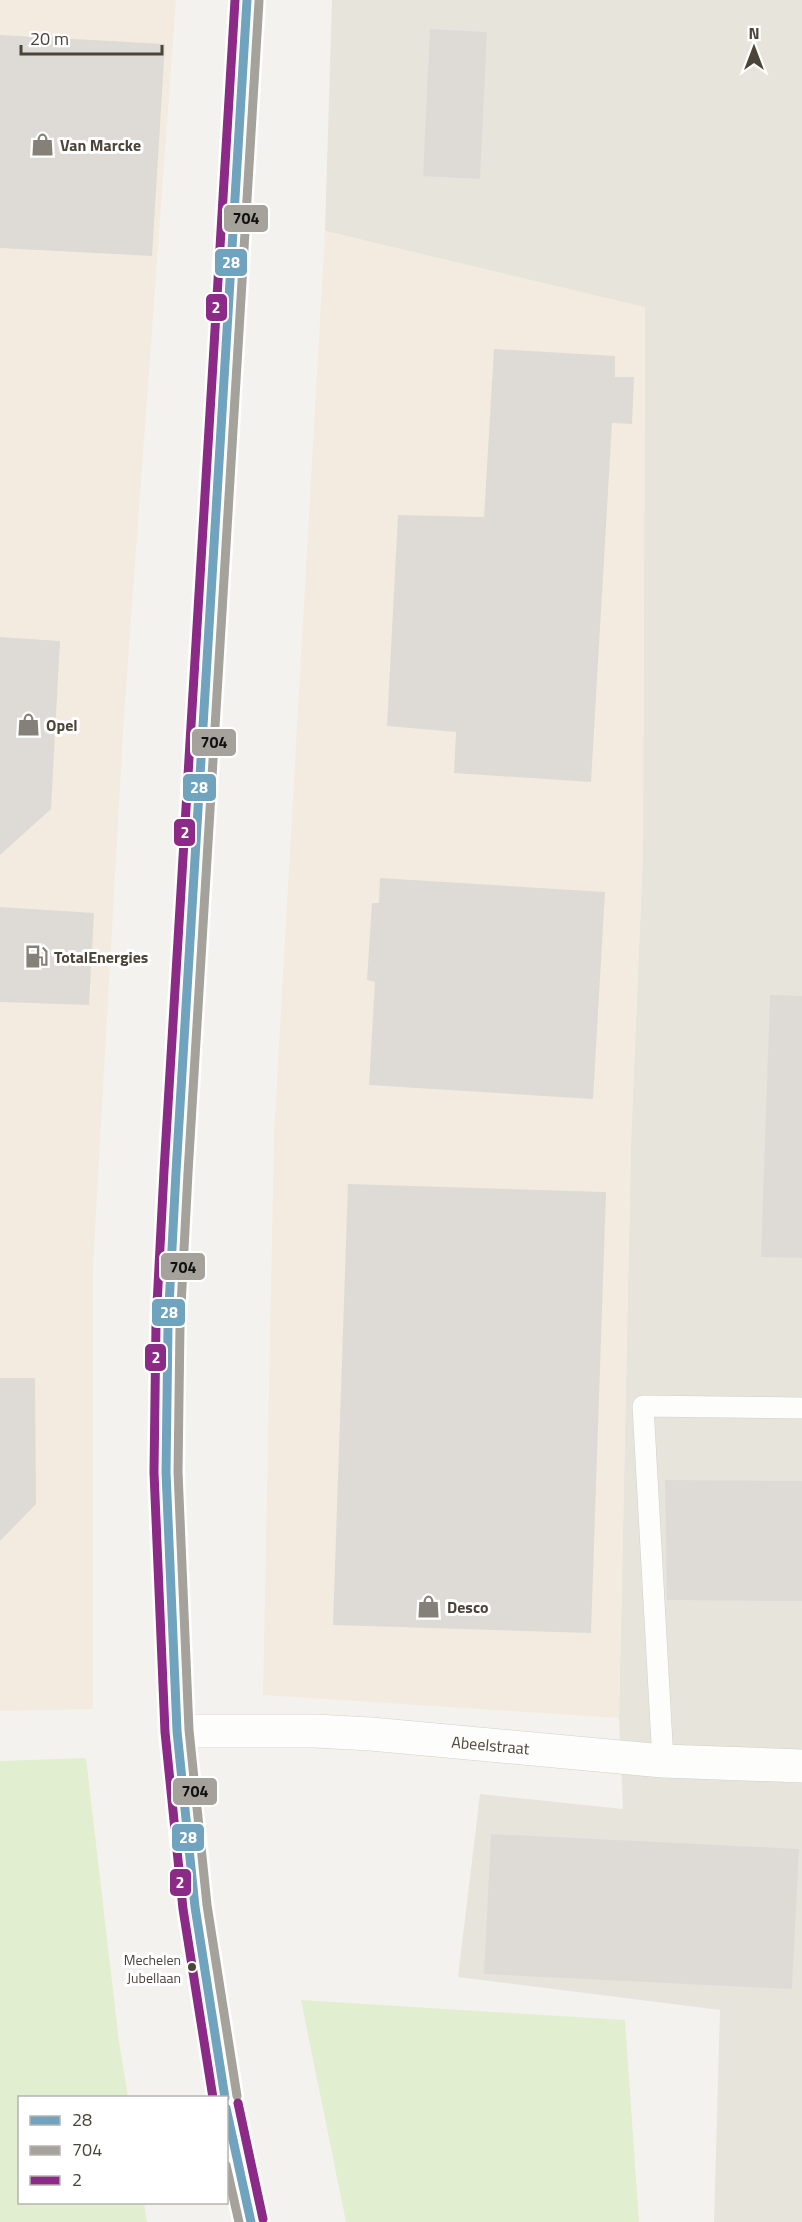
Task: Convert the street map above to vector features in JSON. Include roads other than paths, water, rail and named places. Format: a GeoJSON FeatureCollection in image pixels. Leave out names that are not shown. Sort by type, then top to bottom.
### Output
{"type":"FeatureCollection","features":[{"type":"Feature","properties":{"kind":"main road"},"geometry":{"type":"LineString","coordinates":[[225,2096],[195,1907],[177,1731],[166,1472],[168,1325],[176,1172],[247,0]]}},
{"type":"Feature","properties":{"kind":"main road"},"geometry":{"type":"LineString","coordinates":[[228,2115],[251,2222]]}},
{"type":"Feature","properties":{"kind":"street","name":"Abeelstraat"},"geometry":{"type":"LineString","coordinates":[[177,1731],[315,1731],[371,1734],[663,1761],[802,1766]]}},
{"type":"Feature","properties":{"kind":"lane"},"geometry":{"type":"LineString","coordinates":[[663,1761],[643,1406],[802,1408]]}},
{"type":"Feature","properties":{"kind":"place","name":"Van Marcke"},"geometry":{"type":"Point","coordinates":[42,145]}},
{"type":"Feature","properties":{"kind":"place","name":"Opel"},"geometry":{"type":"Point","coordinates":[28,725]}},
{"type":"Feature","properties":{"kind":"place","name":"TotalEnergies"},"geometry":{"type":"Point","coordinates":[36,957]}},
{"type":"Feature","properties":{"kind":"place","name":"Desco"},"geometry":{"type":"Point","coordinates":[429,1607]}},
{"type":"Feature","properties":{"kind":"place","name":"Mechelen Jubellaan"},"geometry":{"type":"Point","coordinates":[192,1967]}}]}
